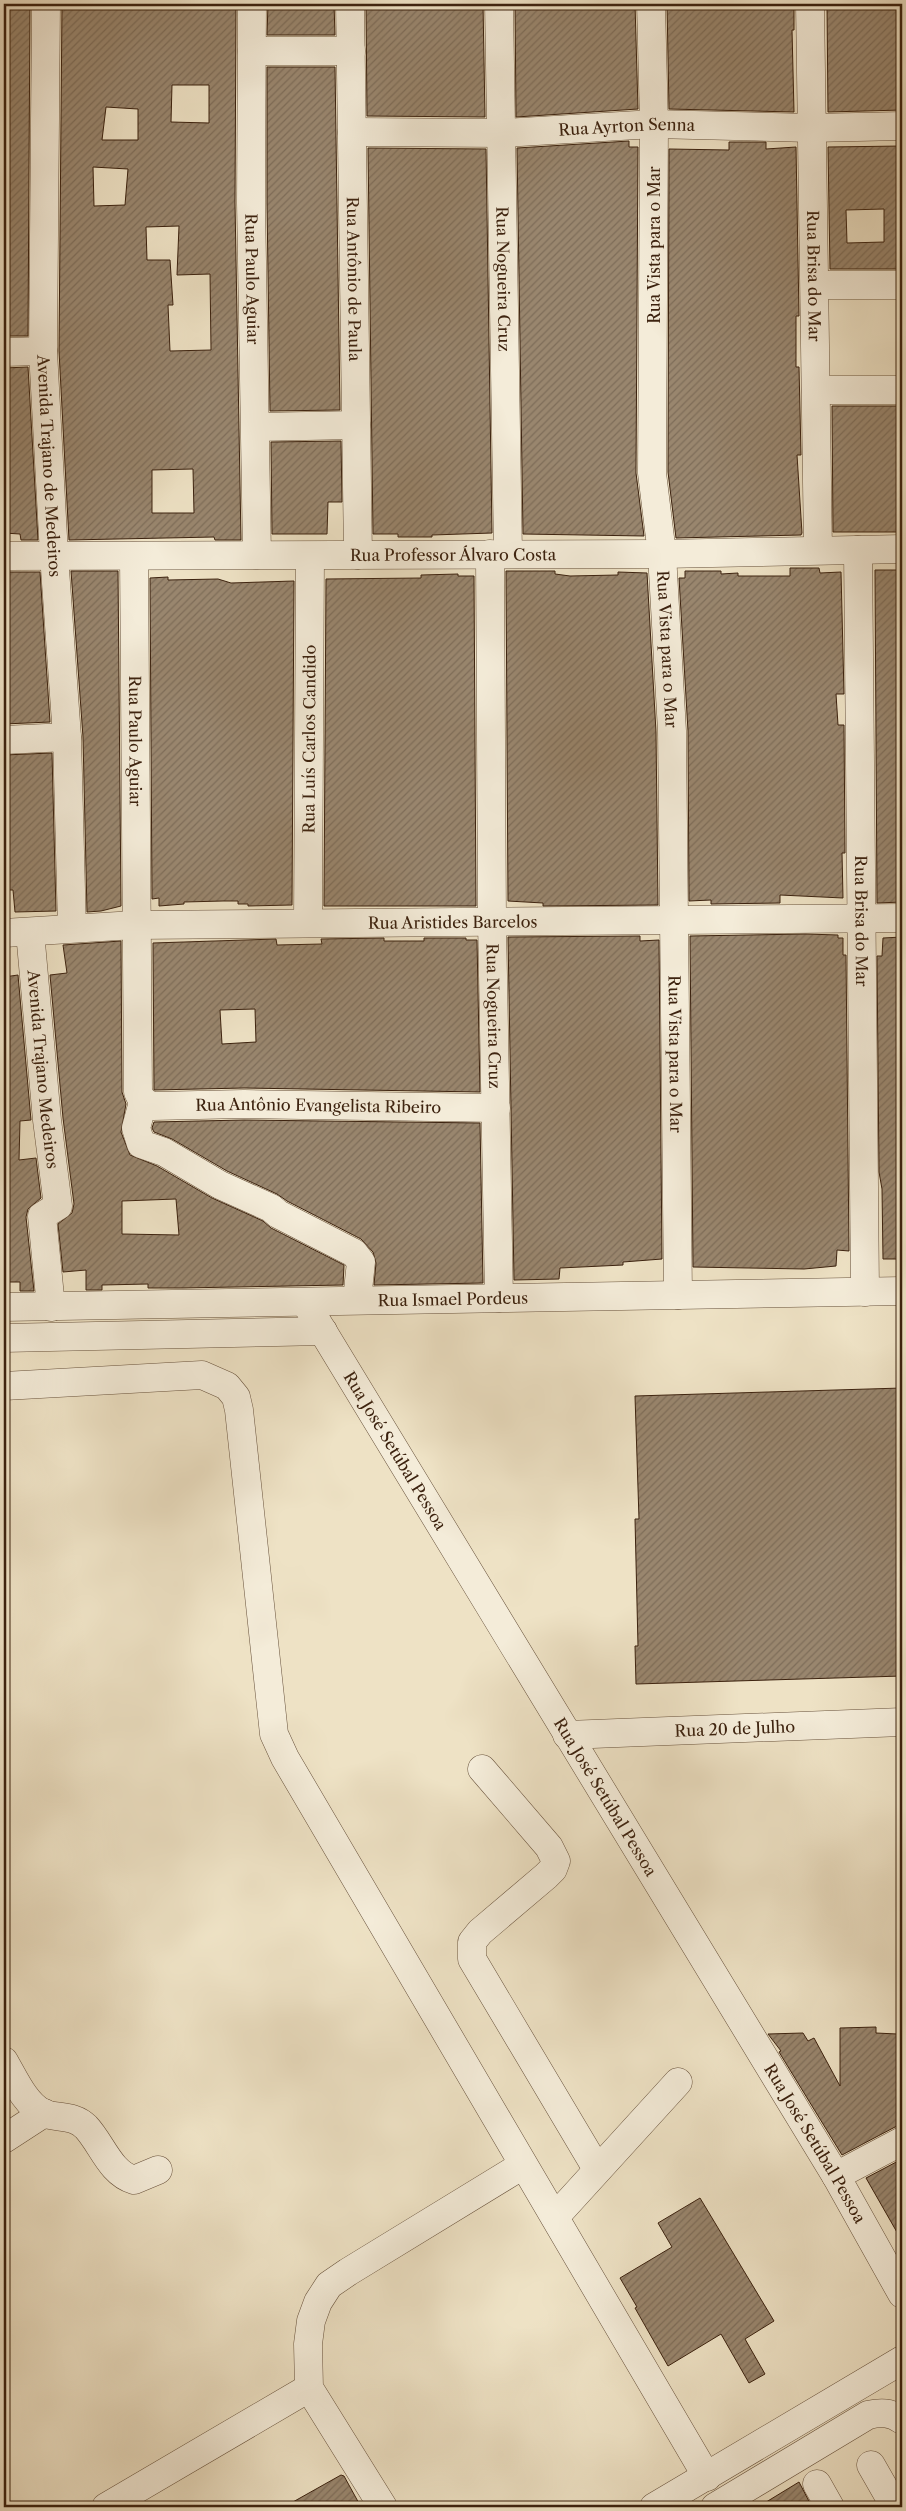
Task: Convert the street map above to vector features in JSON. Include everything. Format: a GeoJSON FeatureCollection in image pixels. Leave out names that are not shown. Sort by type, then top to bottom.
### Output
{"type":"FeatureCollection","features":[{"type":"Feature","properties":{"kind":"street","name":"Avenida Trajano de Medeiros"},"geometry":{"type":"LineString","coordinates":[[46,4],[43,351],[66,737],[72,928]]}},
{"type":"Feature","properties":{"kind":"street","name":"Rua Paulo Aguiar"},"geometry":{"type":"LineString","coordinates":[[252,4],[251,203],[257,555]]}},
{"type":"Feature","properties":{"kind":"street","name":"Rua Antônio de Paula"},"geometry":{"type":"LineString","coordinates":[[350,4],[358,555]]}},
{"type":"Feature","properties":{"kind":"street","name":"Rua Nogueira Cruz"},"geometry":{"type":"LineString","coordinates":[[499,4],[503,133],[499,554],[492,922],[499,1298]]}},
{"type":"Feature","properties":{"kind":"street","name":"Rua Vista para o Mar"},"geometry":{"type":"LineString","coordinates":[[651,4],[654,124],[652,473],[662,554],[672,731],[676,921],[678,1295]]}},
{"type":"Feature","properties":{"kind":"street","name":"Rua Brisa do Mar"},"geometry":{"type":"LineString","coordinates":[[810,4],[818,550]]}},
{"type":"Feature","properties":{"kind":"street"},"geometry":{"type":"LineString","coordinates":[[252,51],[351,52]]}},
{"type":"Feature","properties":{"kind":"street","name":"Rua Ayrton Senna"},"geometry":{"type":"LineString","coordinates":[[352,132],[503,133],[654,124],[811,128],[902,126]]}},
{"type":"Feature","properties":{"kind":"street"},"geometry":{"type":"LineString","coordinates":[[815,285],[902,285]]}},
{"type":"Feature","properties":{"kind":"street"},"geometry":{"type":"LineString","coordinates":[[4,352],[43,351]]}},
{"type":"Feature","properties":{"kind":"street"},"geometry":{"type":"LineString","coordinates":[[816,390],[902,390]]}},
{"type":"Feature","properties":{"kind":"street"},"geometry":{"type":"LineString","coordinates":[[256,426],[356,425]]}},
{"type":"Feature","properties":{"kind":"street","name":"Rua Professor Álvaro Costa"},"geometry":{"type":"LineString","coordinates":[[4,556],[662,554],[902,549]]}},
{"type":"Feature","properties":{"kind":"street","name":"Rua Brisa do Mar"},"geometry":{"type":"LineString","coordinates":[[858,550],[865,1292]]}},
{"type":"Feature","properties":{"kind":"street","name":"Rua Paulo Aguiar"},"geometry":{"type":"LineString","coordinates":[[134,556],[135,925],[138,1092],[143,1102]]}},
{"type":"Feature","properties":{"kind":"street","name":"Rua Luís Carlos Candido"},"geometry":{"type":"LineString","coordinates":[[308,923],[310,556]]}},
{"type":"Feature","properties":{"kind":"street"},"geometry":{"type":"LineString","coordinates":[[4,740],[66,737]]}},
{"type":"Feature","properties":{"kind":"street","name":"Rua Aristides Barcelos"},"geometry":{"type":"LineString","coordinates":[[17,932],[135,925],[902,918]]}},
{"type":"Feature","properties":{"kind":"street","name":"Avenida Trajano Medeiros"},"geometry":{"type":"LineString","coordinates":[[17,932],[47,1120],[58,1206],[42,1216],[51,1307]]}},
{"type":"Feature","properties":{"kind":"street"},"geometry":{"type":"LineString","coordinates":[[143,1102],[136,1128],[141,1144],[164,1152],[220,1185],[271,1208],[278,1214],[354,1253],[361,1262],[357,1300]]}},
{"type":"Feature","properties":{"kind":"street","name":"Rua Antônio Evangelista Ribeiro"},"geometry":{"type":"LineString","coordinates":[[143,1102],[153,1106],[244,1104],[496,1108]]}},
{"type":"Feature","properties":{"kind":"street","name":"Rua Ismael Pordeus"},"geometry":{"type":"LineString","coordinates":[[4,1308],[902,1291]]}},
{"type":"Feature","properties":{"kind":"street","name":"Rua José Setúbal Pessoa"},"geometry":{"type":"LineString","coordinates":[[306,1302],[566,1735],[650,1868],[836,2176],[902,2294]]}},
{"type":"Feature","properties":{"kind":"street"},"geometry":{"type":"LineString","coordinates":[[4,1338],[323,1331]]}},
{"type":"Feature","properties":{"kind":"street"},"geometry":{"type":"LineString","coordinates":[[4,1386],[202,1375],[227,1386],[236,1397],[244,1450],[274,1734],[285,1758],[707,2477]]}},
{"type":"Feature","properties":{"kind":"street","name":"Rua 20 de Julho"},"geometry":{"type":"LineString","coordinates":[[566,1735],[902,1722]]}},
{"type":"Feature","properties":{"kind":"street"},"geometry":{"type":"LineString","coordinates":[[482,1769],[549,1847],[556,1861],[553,1869],[546,1876],[480,1932],[472,1942],[472,1959],[597,2169]]}},
{"type":"Feature","properties":{"kind":"street"},"geometry":{"type":"LineString","coordinates":[[4,2061],[28,2100],[44,2114],[63,2116],[81,2123],[122,2176],[134,2180],[158,2170]]}},
{"type":"Feature","properties":{"kind":"street"},"geometry":{"type":"LineString","coordinates":[[555,2217],[678,2082]]}},
{"type":"Feature","properties":{"kind":"street"},"geometry":{"type":"LineString","coordinates":[[4,2139],[44,2114]]}},
{"type":"Feature","properties":{"kind":"street"},"geometry":{"type":"LineString","coordinates":[[836,2176],[902,2141]]}},
{"type":"Feature","properties":{"kind":"street"},"geometry":{"type":"LineString","coordinates":[[383,2507],[310,2388],[308,2367],[312,2321],[318,2302],[329,2285],[523,2165]]}},
{"type":"Feature","properties":{"kind":"street"},"geometry":{"type":"LineString","coordinates":[[654,2507],[902,2360]]}},
{"type":"Feature","properties":{"kind":"street"},"geometry":{"type":"LineString","coordinates":[[112,2506],[310,2388]]}},
{"type":"Feature","properties":{"kind":"street"},"geometry":{"type":"LineString","coordinates":[[715,2507],[868,2415],[881,2412],[895,2415],[902,2420]]}},
{"type":"Feature","properties":{"kind":"street"},"geometry":{"type":"LineString","coordinates":[[871,2465],[895,2507]]}},
{"type":"Feature","properties":{"kind":"building"},"geometry":{"type":"Polygon","coordinates":[[[4,4],[30,4],[28,336],[4,336],[4,4]]]}},
{"type":"Feature","properties":{"kind":"building"},"geometry":{"type":"Polygon","coordinates":[[[62,4],[236,4],[235,203],[241,540],[215,540],[214,537],[69,540],[59,351],[62,4]],[[172,85],[171,122],[209,123],[209,85],[172,85]],[[106,107],[102,140],[138,140],[138,109],[106,107]],[[93,167],[94,206],[125,205],[128,169],[93,167]],[[179,226],[146,227],[147,260],[170,260],[173,305],[168,305],[170,351],[211,350],[210,274],[177,275],[179,226]],[[193,469],[152,470],[152,513],[194,513],[193,469]]]}},
{"type":"Feature","properties":{"kind":"building"},"geometry":{"type":"Polygon","coordinates":[[[268,4],[334,4],[335,35],[267,35],[268,4]]]}},
{"type":"Feature","properties":{"kind":"building"},"geometry":{"type":"Polygon","coordinates":[[[366,4],[483,4],[485,117],[367,116],[366,4]]]}},
{"type":"Feature","properties":{"kind":"building"},"geometry":{"type":"Polygon","coordinates":[[[515,4],[546,4],[546,7],[589,8],[589,4],[635,4],[638,109],[516,117],[515,4]]]}},
{"type":"Feature","properties":{"kind":"building"},"geometry":{"type":"Polygon","coordinates":[[[667,4],[792,4],[794,6],[794,30],[792,30],[794,112],[669,109],[667,4]]]}},
{"type":"Feature","properties":{"kind":"building"},"geometry":{"type":"Polygon","coordinates":[[[827,4],[902,4],[902,110],[828,112],[827,4]]]}},
{"type":"Feature","properties":{"kind":"building"},"geometry":{"type":"Polygon","coordinates":[[[267,67],[335,67],[340,410],[270,411],[267,67]]]}},
{"type":"Feature","properties":{"kind":"building"},"geometry":{"type":"Polygon","coordinates":[[[629,141],[629,147],[638,147],[636,473],[644,536],[523,534],[517,148],[629,141]]]}},
{"type":"Feature","properties":{"kind":"building"},"geometry":{"type":"Polygon","coordinates":[[[729,142],[766,142],[766,149],[796,147],[799,316],[796,316],[796,367],[799,367],[801,455],[797,455],[801,535],[676,538],[668,472],[669,149],[729,150],[729,142]]]}},
{"type":"Feature","properties":{"kind":"building"},"geometry":{"type":"Polygon","coordinates":[[[902,146],[902,269],[830,269],[828,147],[902,146]],[[884,209],[846,210],[847,243],[884,242],[884,209]]]}},
{"type":"Feature","properties":{"kind":"building"},"geometry":{"type":"Polygon","coordinates":[[[368,148],[486,149],[492,533],[432,535],[432,537],[398,537],[398,534],[373,534],[368,148]]]}},
{"type":"Feature","properties":{"kind":"building"},"geometry":{"type":"Polygon","coordinates":[[[28,367],[38,540],[21,540],[20,534],[4,533],[4,368],[28,367]]]}},
{"type":"Feature","properties":{"kind":"building"},"geometry":{"type":"Polygon","coordinates":[[[832,406],[902,406],[902,532],[833,532],[832,406]]]}},
{"type":"Feature","properties":{"kind":"building"},"geometry":{"type":"Polygon","coordinates":[[[341,441],[342,502],[328,502],[327,534],[272,534],[271,442],[341,441]]]}},
{"type":"Feature","properties":{"kind":"building"},"geometry":{"type":"Polygon","coordinates":[[[790,568],[819,568],[820,573],[841,572],[844,694],[836,694],[838,725],[844,725],[845,853],[842,853],[843,898],[780,895],[780,903],[711,904],[711,900],[689,901],[688,731],[679,578],[685,578],[685,571],[721,571],[721,574],[738,573],[738,576],[790,576],[790,568]]]}},
{"type":"Feature","properties":{"kind":"building"},"geometry":{"type":"Polygon","coordinates":[[[875,570],[902,570],[902,902],[877,903],[875,570]]]}},
{"type":"Feature","properties":{"kind":"building"},"geometry":{"type":"Polygon","coordinates":[[[71,571],[118,571],[121,906],[87,912],[83,737],[71,571]]]}},
{"type":"Feature","properties":{"kind":"building"},"geometry":{"type":"Polygon","coordinates":[[[506,571],[555,571],[555,574],[570,576],[618,575],[618,572],[647,573],[656,732],[658,905],[543,906],[543,903],[508,901],[506,571]]]}},
{"type":"Feature","properties":{"kind":"building"},"geometry":{"type":"Polygon","coordinates":[[[4,572],[40,572],[50,722],[4,724],[4,572]]]}},
{"type":"Feature","properties":{"kind":"building"},"geometry":{"type":"Polygon","coordinates":[[[458,574],[458,576],[474,576],[476,906],[324,906],[326,579],[421,578],[421,575],[458,574]]]}},
{"type":"Feature","properties":{"kind":"building"},"geometry":{"type":"Polygon","coordinates":[[[168,577],[168,580],[218,579],[231,583],[294,581],[292,905],[248,906],[248,904],[238,904],[238,901],[223,901],[184,902],[184,904],[159,906],[159,898],[152,899],[150,578],[168,577]]]}},
{"type":"Feature","properties":{"kind":"building"},"geometry":{"type":"Polygon","coordinates":[[[52,753],[56,911],[15,912],[13,890],[4,890],[4,755],[52,753]]]}},
{"type":"Feature","properties":{"kind":"building"},"geometry":{"type":"Polygon","coordinates":[[[838,935],[838,938],[843,938],[843,955],[846,955],[849,1251],[837,1250],[836,1266],[804,1269],[693,1267],[690,936],[838,935]]]}},
{"type":"Feature","properties":{"kind":"building"},"geometry":{"type":"Polygon","coordinates":[[[640,936],[640,941],[659,940],[662,1259],[623,1262],[623,1265],[560,1268],[559,1279],[514,1280],[508,937],[640,936]]]}},
{"type":"Feature","properties":{"kind":"building"},"geometry":{"type":"Polygon","coordinates":[[[902,937],[902,1259],[883,1259],[882,1189],[879,1172],[877,956],[882,956],[883,938],[902,937]]]}},
{"type":"Feature","properties":{"kind":"building"},"geometry":{"type":"Polygon","coordinates":[[[384,938],[384,941],[424,941],[424,938],[466,938],[466,940],[477,940],[480,1092],[244,1088],[154,1090],[153,943],[276,939],[277,945],[322,944],[321,939],[384,938]],[[255,1009],[220,1010],[222,1044],[256,1042],[255,1009]]]}},
{"type":"Feature","properties":{"kind":"building"},"geometry":{"type":"Polygon","coordinates":[[[121,941],[122,1092],[126,1104],[121,1132],[130,1155],[157,1166],[212,1198],[263,1221],[271,1228],[344,1265],[343,1285],[148,1288],[148,1284],[102,1285],[102,1290],[86,1290],[86,1270],[63,1272],[58,1224],[72,1213],[74,1204],[63,1118],[50,975],[67,973],[63,945],[121,941]],[[176,1199],[122,1201],[122,1234],[179,1235],[176,1199]]]}},
{"type":"Feature","properties":{"kind":"building"},"geometry":{"type":"Polygon","coordinates":[[[18,975],[31,1120],[20,1121],[19,1160],[36,1158],[41,1198],[28,1209],[26,1217],[34,1291],[20,1291],[20,1282],[4,1282],[4,977],[18,975]]]}},
{"type":"Feature","properties":{"kind":"building"},"geometry":{"type":"Polygon","coordinates":[[[244,1120],[480,1123],[483,1283],[374,1285],[376,1263],[373,1252],[361,1239],[277,1194],[227,1171],[172,1139],[154,1132],[152,1128],[154,1122],[244,1120]]]}},
{"type":"Feature","properties":{"kind":"building"},"geometry":{"type":"Polygon","coordinates":[[[902,1388],[902,1676],[636,1684],[635,1646],[638,1646],[635,1519],[639,1519],[635,1396],[902,1388]]]}},
{"type":"Feature","properties":{"kind":"building"},"geometry":{"type":"Polygon","coordinates":[[[876,2027],[876,2033],[897,2034],[898,2062],[902,2061],[902,2125],[842,2155],[779,2052],[781,2051],[768,2034],[803,2033],[808,2041],[814,2038],[840,2086],[840,2028],[876,2027]]]}},
{"type":"Feature","properties":{"kind":"building"},"geometry":{"type":"Polygon","coordinates":[[[902,2159],[902,2241],[866,2178],[902,2159]]]}},
{"type":"Feature","properties":{"kind":"building"},"geometry":{"type":"Polygon","coordinates":[[[700,2198],[774,2321],[745,2339],[765,2374],[749,2383],[721,2334],[668,2366],[620,2278],[672,2247],[658,2223],[700,2198]]]}},
{"type":"Feature","properties":{"kind":"building"},"geometry":{"type":"Polygon","coordinates":[[[341,2475],[344,2476],[361,2507],[284,2507],[341,2475]]]}},
{"type":"Feature","properties":{"kind":"building"},"geometry":{"type":"Polygon","coordinates":[[[799,2482],[812,2507],[758,2507],[799,2482]]]}}]}
